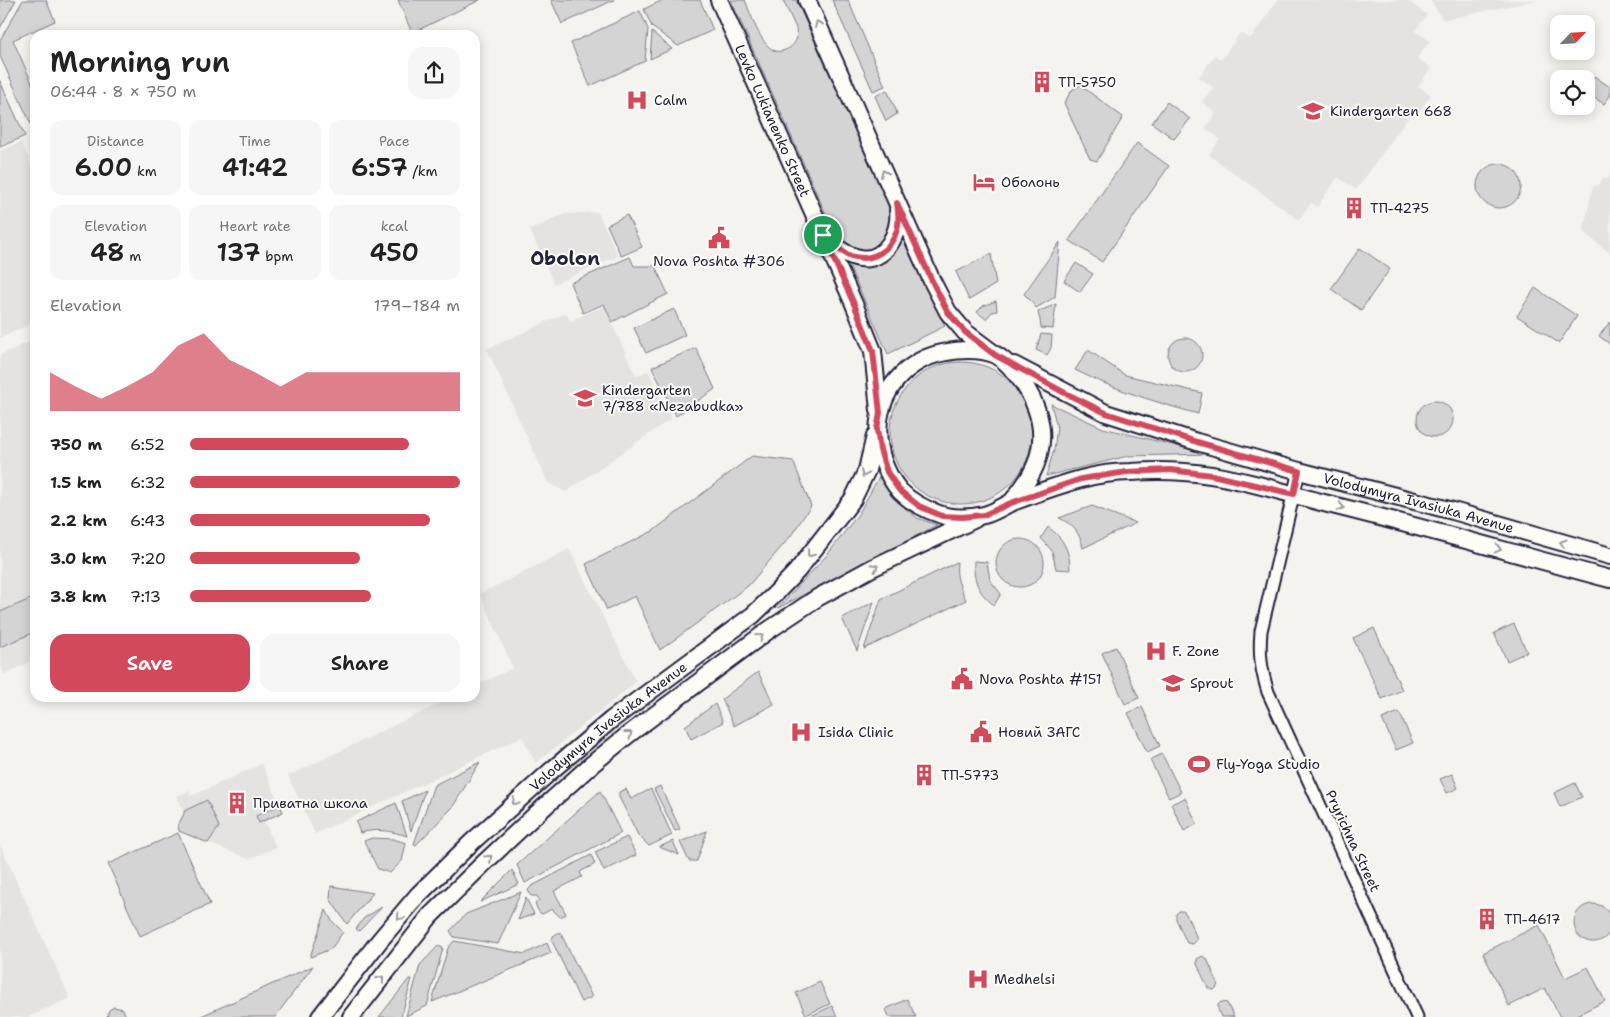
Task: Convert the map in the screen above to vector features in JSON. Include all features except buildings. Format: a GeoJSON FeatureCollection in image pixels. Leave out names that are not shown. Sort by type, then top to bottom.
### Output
{"type":"FeatureCollection","features":[{"type":"Feature","properties":{"kind":"main road","name":"Levko Lukianenko Street"},"geometry":{"type":"LineString","coordinates":[[718,0],[871,344],[878,421]]}},
{"type":"Feature","properties":{"kind":"main road"},"geometry":{"type":"LineString","coordinates":[[807,0],[932,281],[948,312],[965,332],[1000,358],[1023,382],[1035,404],[1041,428],[1040,454],[1030,478],[1011,503],[984,515],[962,517],[942,516],[919,506],[899,490],[887,472],[880,450],[878,421],[888,391],[901,376],[919,362],[940,353],[967,350],[1000,358]]}},
{"type":"Feature","properties":{"kind":"main road"},"geometry":{"type":"LineString","coordinates":[[823,235],[838,249],[850,256],[862,259],[872,258],[889,246],[898,230],[897,203]]}},
{"type":"Feature","properties":{"kind":"main road","name":"Volodymyra Ivasiuka Avenue"},"geometry":{"type":"LineString","coordinates":[[1000,358],[1106,413],[1197,442],[1299,471],[1453,511],[1610,556]]}},
{"type":"Feature","properties":{"kind":"main road","name":"Volodymyra Ivasiuka Avenue"},"geometry":{"type":"LineString","coordinates":[[320,1017],[418,895],[472,842],[604,726],[753,615],[797,571],[853,499],[867,470],[878,421]]}},
{"type":"Feature","properties":{"kind":"main road","name":"Volodymyra Ivasiuka Avenue"},"geometry":{"type":"LineString","coordinates":[[1011,503],[1081,479],[1127,472],[1170,470],[1212,475],[1294,494],[1610,580]]}},
{"type":"Feature","properties":{"kind":"main road","name":"Volodymyra Ivasiuka Avenue"},"geometry":{"type":"LineString","coordinates":[[351,1017],[430,916],[533,817],[629,734],[769,630],[817,598],[872,568],[984,515]]}},
{"type":"Feature","properties":{"kind":"street","name":"Pryrichna Street"},"geometry":{"type":"LineString","coordinates":[[1299,471],[1261,631],[1259,651],[1262,674],[1268,692],[1417,1017]]}},
{"type":"Feature","properties":{"kind":"shaded area"},"geometry":{"type":"Polygon","coordinates":[[[16,0],[0,28],[0,1],[16,0]]]}},
{"type":"Feature","properties":{"kind":"shaded area"},"geometry":{"type":"Polygon","coordinates":[[[23,0],[46,0],[55,21],[35,30],[30,30],[30,32],[13,40],[30,79],[30,122],[0,56],[0,40],[23,0]]]}},
{"type":"Feature","properties":{"kind":"shaded area"},"geometry":{"type":"Polygon","coordinates":[[[398,0],[480,0],[418,30],[411,30],[398,0]]]}},
{"type":"Feature","properties":{"kind":"shaded area"},"geometry":{"type":"Polygon","coordinates":[[[551,0],[614,0],[562,24],[551,0]]]}},
{"type":"Feature","properties":{"kind":"shaded area"},"geometry":{"type":"Polygon","coordinates":[[[663,0],[700,0],[713,30],[678,46],[652,27],[644,9],[663,0]]]}},
{"type":"Feature","properties":{"kind":"shaded area"},"geometry":{"type":"Polygon","coordinates":[[[731,0],[745,0],[754,24],[764,41],[775,51],[782,51],[795,43],[797,38],[796,28],[783,0],[796,0],[889,206],[893,220],[891,232],[875,250],[856,253],[837,239],[731,0]]]}},
{"type":"Feature","properties":{"kind":"shaded area"},"geometry":{"type":"Polygon","coordinates":[[[832,0],[848,0],[885,86],[873,91],[832,0]]]}},
{"type":"Feature","properties":{"kind":"shaded area","name":"Kindergarten 668"},"geometry":{"type":"Polygon","coordinates":[[[1278,0],[1407,0],[1427,15],[1415,31],[1430,41],[1417,58],[1431,68],[1418,86],[1431,95],[1418,113],[1414,110],[1356,190],[1338,177],[1317,207],[1311,203],[1299,220],[1209,155],[1220,139],[1205,128],[1216,113],[1202,102],[1213,87],[1199,77],[1215,55],[1221,60],[1240,33],[1250,39],[1278,0]]]}},
{"type":"Feature","properties":{"kind":"shaded area"},"geometry":{"type":"Polygon","coordinates":[[[1430,0],[1537,0],[1443,20],[1430,0]]]}},
{"type":"Feature","properties":{"kind":"shaded area"},"geometry":{"type":"Polygon","coordinates":[[[640,11],[648,29],[645,61],[590,86],[571,43],[640,11]]]}},
{"type":"Feature","properties":{"kind":"shaded area"},"geometry":{"type":"Polygon","coordinates":[[[652,32],[672,49],[650,59],[652,32]]]}},
{"type":"Feature","properties":{"kind":"shaded area"},"geometry":{"type":"Polygon","coordinates":[[[1595,77],[1610,87],[1610,96],[1604,104],[1595,98],[1595,77]]]}},
{"type":"Feature","properties":{"kind":"shaded area"},"geometry":{"type":"Polygon","coordinates":[[[0,81],[25,136],[0,147],[0,81]]]}},
{"type":"Feature","properties":{"kind":"shaded area"},"geometry":{"type":"Polygon","coordinates":[[[1080,85],[1123,117],[1097,161],[1090,159],[1064,103],[1072,90],[1080,85]]]}},
{"type":"Feature","properties":{"kind":"shaded area"},"geometry":{"type":"Polygon","coordinates":[[[887,90],[897,114],[886,121],[875,96],[887,90]]]}},
{"type":"Feature","properties":{"kind":"shaded area"},"geometry":{"type":"Polygon","coordinates":[[[1167,102],[1190,119],[1174,139],[1152,123],[1167,102]]]}},
{"type":"Feature","properties":{"kind":"shaded area"},"geometry":{"type":"Polygon","coordinates":[[[21,142],[30,161],[30,324],[0,338],[0,151],[21,142]]]}},
{"type":"Feature","properties":{"kind":"shaded area"},"geometry":{"type":"Polygon","coordinates":[[[1137,143],[1169,166],[1102,262],[1069,240],[1137,143]]]}},
{"type":"Feature","properties":{"kind":"shaded area"},"geometry":{"type":"Polygon","coordinates":[[[1499,164],[1511,168],[1517,174],[1521,186],[1517,198],[1511,204],[1499,208],[1487,204],[1481,198],[1477,186],[1481,174],[1487,168],[1499,164]]]}},
{"type":"Feature","properties":{"kind":"shaded area"},"geometry":{"type":"Polygon","coordinates":[[[1610,175],[1610,253],[1583,232],[1593,186],[1599,185],[1603,177],[1607,179],[1610,175]]]}},
{"type":"Feature","properties":{"kind":"shaded area"},"geometry":{"type":"Polygon","coordinates":[[[598,212],[618,256],[554,284],[530,230],[565,214],[598,212]]]}},
{"type":"Feature","properties":{"kind":"shaded area"},"geometry":{"type":"Polygon","coordinates":[[[627,215],[642,247],[621,256],[607,225],[627,215]]]}},
{"type":"Feature","properties":{"kind":"shaded area"},"geometry":{"type":"Polygon","coordinates":[[[902,236],[945,326],[888,354],[847,261],[902,236]]]}},
{"type":"Feature","properties":{"kind":"shaded area"},"geometry":{"type":"Polygon","coordinates":[[[1060,242],[1055,297],[1036,308],[1024,294],[1060,242]]]}},
{"type":"Feature","properties":{"kind":"shaded area"},"geometry":{"type":"Polygon","coordinates":[[[1360,248],[1390,269],[1361,310],[1331,289],[1360,248]]]}},
{"type":"Feature","properties":{"kind":"shaded area"},"geometry":{"type":"Polygon","coordinates":[[[991,254],[996,284],[969,300],[956,272],[991,254]]]}},
{"type":"Feature","properties":{"kind":"shaded area"},"geometry":{"type":"Polygon","coordinates":[[[630,257],[634,266],[655,266],[668,294],[612,322],[604,304],[583,313],[570,283],[630,257]]]}},
{"type":"Feature","properties":{"kind":"shaded area"},"geometry":{"type":"Polygon","coordinates":[[[1076,263],[1093,274],[1080,292],[1064,281],[1076,263]]]}},
{"type":"Feature","properties":{"kind":"shaded area"},"geometry":{"type":"Polygon","coordinates":[[[1535,288],[1577,316],[1559,343],[1517,316],[1535,288]]]}},
{"type":"Feature","properties":{"kind":"shaded area"},"geometry":{"type":"Polygon","coordinates":[[[996,301],[997,311],[992,312],[986,319],[977,312],[983,306],[996,301]]]}},
{"type":"Feature","properties":{"kind":"shaded area"},"geometry":{"type":"Polygon","coordinates":[[[1056,304],[1053,329],[1041,328],[1038,312],[1056,304]]]}},
{"type":"Feature","properties":{"kind":"shaded area","name":"Kindergarten 7/788 «Nezabudka»"},"geometry":{"type":"Polygon","coordinates":[[[604,306],[636,376],[648,371],[672,418],[566,492],[548,483],[487,349],[566,313],[570,321],[604,306]]]}},
{"type":"Feature","properties":{"kind":"shaded area"},"geometry":{"type":"Polygon","coordinates":[[[674,309],[685,335],[646,353],[634,328],[674,309]]]}},
{"type":"Feature","properties":{"kind":"shaded area"},"geometry":{"type":"Polygon","coordinates":[[[1610,322],[1610,344],[1599,336],[1610,322]]]}},
{"type":"Feature","properties":{"kind":"shaded area"},"geometry":{"type":"Polygon","coordinates":[[[1041,334],[1052,335],[1051,348],[1047,355],[1036,350],[1041,334]]]}},
{"type":"Feature","properties":{"kind":"shaded area"},"geometry":{"type":"Polygon","coordinates":[[[1185,338],[1192,339],[1197,343],[1201,348],[1201,362],[1197,367],[1192,371],[1185,372],[1178,371],[1173,367],[1169,362],[1168,355],[1169,348],[1173,343],[1178,339],[1185,338]]]}},
{"type":"Feature","properties":{"kind":"shaded area"},"geometry":{"type":"Polygon","coordinates":[[[30,341],[30,662],[4,674],[0,665],[0,355],[30,341]]]}},
{"type":"Feature","properties":{"kind":"shaded area"},"geometry":{"type":"Polygon","coordinates":[[[696,348],[715,389],[676,416],[652,367],[696,348]]]}},
{"type":"Feature","properties":{"kind":"shaded area"},"geometry":{"type":"Polygon","coordinates":[[[1088,350],[1125,375],[1202,393],[1198,414],[1120,390],[1075,370],[1088,350]]]}},
{"type":"Feature","properties":{"kind":"shaded area"},"geometry":{"type":"Polygon","coordinates":[[[961,362],[975,363],[988,367],[1011,383],[1027,406],[1031,419],[1031,447],[1027,460],[1011,483],[988,499],[975,503],[961,504],[947,503],[934,499],[911,483],[895,460],[891,447],[890,433],[891,419],[895,406],[911,383],[934,367],[947,363],[961,362]]]}},
{"type":"Feature","properties":{"kind":"shaded area"},"geometry":{"type":"Polygon","coordinates":[[[1435,401],[1442,402],[1448,406],[1452,412],[1452,426],[1448,432],[1442,436],[1435,437],[1428,436],[1422,432],[1418,426],[1417,419],[1418,412],[1422,406],[1428,402],[1435,401]]]}},
{"type":"Feature","properties":{"kind":"shaded area"},"geometry":{"type":"Polygon","coordinates":[[[1051,404],[1103,428],[1210,454],[1128,456],[1046,476],[1054,450],[1057,427],[1051,404]]]}},
{"type":"Feature","properties":{"kind":"shaded area"},"geometry":{"type":"Polygon","coordinates":[[[752,456],[793,461],[811,506],[790,537],[748,586],[660,650],[635,596],[607,610],[586,564],[653,531],[752,456]]]}},
{"type":"Feature","properties":{"kind":"shaded area"},"geometry":{"type":"Polygon","coordinates":[[[879,477],[897,501],[917,518],[937,525],[778,608],[828,554],[859,513],[879,477]]]}},
{"type":"Feature","properties":{"kind":"shaded area"},"geometry":{"type":"Polygon","coordinates":[[[1092,506],[1136,523],[1083,548],[1075,530],[1059,518],[1092,506]]]}},
{"type":"Feature","properties":{"kind":"shaded area"},"geometry":{"type":"Polygon","coordinates":[[[1048,527],[1065,545],[1069,556],[1070,570],[1056,569],[1052,551],[1041,538],[1048,527]]]}},
{"type":"Feature","properties":{"kind":"shaded area"},"geometry":{"type":"Polygon","coordinates":[[[1015,539],[1025,539],[1034,543],[1040,549],[1043,554],[1043,572],[1034,583],[1025,587],[1015,587],[1006,583],[1000,577],[996,568],[996,558],[1000,549],[1006,543],[1015,539]]]}},
{"type":"Feature","properties":{"kind":"shaded area"},"geometry":{"type":"Polygon","coordinates":[[[569,549],[636,682],[536,763],[522,737],[315,834],[288,776],[443,702],[480,702],[480,684],[513,668],[480,594],[569,549]]]}},
{"type":"Feature","properties":{"kind":"shaded area"},"geometry":{"type":"Polygon","coordinates":[[[974,561],[987,562],[990,580],[1001,594],[994,605],[980,591],[974,574],[974,561]]]}},
{"type":"Feature","properties":{"kind":"shaded area"},"geometry":{"type":"Polygon","coordinates":[[[957,562],[957,577],[966,600],[864,649],[881,599],[957,562]]]}},
{"type":"Feature","properties":{"kind":"shaded area"},"geometry":{"type":"Polygon","coordinates":[[[30,599],[30,634],[0,647],[0,612],[30,599]]]}},
{"type":"Feature","properties":{"kind":"shaded area"},"geometry":{"type":"Polygon","coordinates":[[[874,602],[857,651],[842,618],[874,602]]]}},
{"type":"Feature","properties":{"kind":"shaded area"},"geometry":{"type":"Polygon","coordinates":[[[1514,624],[1527,652],[1507,661],[1494,633],[1514,624]]]}},
{"type":"Feature","properties":{"kind":"shaded area"},"geometry":{"type":"Polygon","coordinates":[[[1374,628],[1402,690],[1382,699],[1353,638],[1374,628]]]}},
{"type":"Feature","properties":{"kind":"shaded area"},"geometry":{"type":"Polygon","coordinates":[[[1116,647],[1139,698],[1125,704],[1102,653],[1116,647]]]}},
{"type":"Feature","properties":{"kind":"shaded area"},"geometry":{"type":"Polygon","coordinates":[[[758,672],[774,704],[734,726],[722,699],[758,672]]]}},
{"type":"Feature","properties":{"kind":"shaded area"},"geometry":{"type":"Polygon","coordinates":[[[715,704],[723,722],[691,739],[685,726],[715,704]]]}},
{"type":"Feature","properties":{"kind":"shaded area"},"geometry":{"type":"Polygon","coordinates":[[[1142,707],[1160,746],[1147,752],[1128,713],[1142,707]]]}},
{"type":"Feature","properties":{"kind":"shaded area"},"geometry":{"type":"Polygon","coordinates":[[[1399,712],[1413,743],[1396,750],[1382,719],[1399,712]]]}},
{"type":"Feature","properties":{"kind":"shaded area"},"geometry":{"type":"Polygon","coordinates":[[[1162,754],[1181,792],[1169,798],[1150,760],[1162,754]]]}},
{"type":"Feature","properties":{"kind":"shaded area"},"geometry":{"type":"Polygon","coordinates":[[[480,762],[452,808],[416,845],[414,844],[434,785],[480,762]]]}},
{"type":"Feature","properties":{"kind":"shaded area"},"geometry":{"type":"Polygon","coordinates":[[[262,764],[283,812],[264,821],[276,847],[249,859],[179,831],[178,825],[184,811],[177,796],[189,791],[191,796],[262,764]]]}},
{"type":"Feature","properties":{"kind":"shaded area"},"geometry":{"type":"Polygon","coordinates":[[[1452,774],[1458,788],[1447,793],[1440,779],[1452,774]]]}},
{"type":"Feature","properties":{"kind":"shaded area"},"geometry":{"type":"Polygon","coordinates":[[[1575,783],[1582,797],[1560,807],[1554,793],[1575,783]]]}},
{"type":"Feature","properties":{"kind":"shaded area"},"geometry":{"type":"Polygon","coordinates":[[[660,786],[680,829],[675,831],[654,789],[660,786]]]}},
{"type":"Feature","properties":{"kind":"shaded area"},"geometry":{"type":"Polygon","coordinates":[[[626,789],[631,799],[651,789],[672,835],[649,846],[638,835],[619,797],[619,792],[626,789]]]}},
{"type":"Feature","properties":{"kind":"shaded area"},"geometry":{"type":"Polygon","coordinates":[[[425,790],[411,831],[402,801],[425,790]]]}},
{"type":"Feature","properties":{"kind":"shaded area"},"geometry":{"type":"Polygon","coordinates":[[[600,791],[621,833],[525,883],[517,865],[600,791]]]}},
{"type":"Feature","properties":{"kind":"shaded area"},"geometry":{"type":"Polygon","coordinates":[[[1185,798],[1197,824],[1184,831],[1171,804],[1185,798]]]}},
{"type":"Feature","properties":{"kind":"shaded area"},"geometry":{"type":"Polygon","coordinates":[[[207,800],[219,827],[208,843],[179,831],[178,825],[184,811],[207,800]]]}},
{"type":"Feature","properties":{"kind":"shaded area"},"geometry":{"type":"Polygon","coordinates":[[[396,803],[407,836],[384,831],[360,833],[356,822],[396,803]]]}},
{"type":"Feature","properties":{"kind":"shaded area"},"geometry":{"type":"Polygon","coordinates":[[[280,805],[283,812],[259,823],[256,816],[280,805]]]}},
{"type":"Feature","properties":{"kind":"shaded area"},"geometry":{"type":"Polygon","coordinates":[[[707,831],[697,861],[689,861],[680,842],[707,831]]]}},
{"type":"Feature","properties":{"kind":"shaded area"},"geometry":{"type":"Polygon","coordinates":[[[178,833],[210,904],[140,936],[108,864],[178,833]]]}},
{"type":"Feature","properties":{"kind":"shaded area"},"geometry":{"type":"Polygon","coordinates":[[[627,837],[636,855],[604,871],[595,852],[627,837]]]}},
{"type":"Feature","properties":{"kind":"shaded area"},"geometry":{"type":"Polygon","coordinates":[[[372,838],[393,839],[406,843],[402,861],[390,873],[378,869],[364,841],[372,838]]]}},
{"type":"Feature","properties":{"kind":"shaded area"},"geometry":{"type":"Polygon","coordinates":[[[673,841],[679,855],[659,847],[673,841]]]}},
{"type":"Feature","properties":{"kind":"shaded area"},"geometry":{"type":"Polygon","coordinates":[[[0,845],[70,998],[28,1017],[0,1017],[0,845]]]}},
{"type":"Feature","properties":{"kind":"shaded area"},"geometry":{"type":"Polygon","coordinates":[[[591,855],[595,864],[580,872],[582,877],[554,891],[566,914],[560,917],[552,909],[542,914],[539,912],[535,904],[539,900],[537,896],[531,896],[528,890],[532,886],[591,855]]]}},
{"type":"Feature","properties":{"kind":"shaded area"},"geometry":{"type":"Polygon","coordinates":[[[512,870],[519,884],[480,902],[512,870]]]}},
{"type":"Feature","properties":{"kind":"shaded area"},"geometry":{"type":"Polygon","coordinates":[[[331,886],[373,893],[347,924],[330,899],[331,886]]]}},
{"type":"Feature","properties":{"kind":"shaded area"},"geometry":{"type":"Polygon","coordinates":[[[521,892],[498,944],[454,937],[450,931],[466,914],[521,892]]]}},
{"type":"Feature","properties":{"kind":"shaded area"},"geometry":{"type":"Polygon","coordinates":[[[526,898],[534,914],[518,920],[526,898]]]}},
{"type":"Feature","properties":{"kind":"shaded area"},"geometry":{"type":"Polygon","coordinates":[[[1586,905],[1600,905],[1611,916],[1611,930],[1600,941],[1586,941],[1575,930],[1575,916],[1586,905]]]}},
{"type":"Feature","properties":{"kind":"shaded area"},"geometry":{"type":"Polygon","coordinates":[[[382,907],[359,931],[356,929],[364,918],[382,907]]]}},
{"type":"Feature","properties":{"kind":"shaded area"},"geometry":{"type":"Polygon","coordinates":[[[326,910],[332,921],[343,932],[331,949],[310,957],[326,910]]]}},
{"type":"Feature","properties":{"kind":"shaded area"},"geometry":{"type":"Polygon","coordinates":[[[1179,911],[1183,911],[1186,914],[1196,936],[1197,940],[1193,944],[1187,943],[1176,919],[1176,914],[1179,911]]]}},
{"type":"Feature","properties":{"kind":"shaded area"},"geometry":{"type":"Polygon","coordinates":[[[1539,925],[1565,978],[1588,967],[1605,1001],[1573,1017],[1560,1017],[1545,988],[1509,1006],[1483,953],[1539,925]]]}},
{"type":"Feature","properties":{"kind":"shaded area"},"geometry":{"type":"Polygon","coordinates":[[[560,932],[592,997],[581,1002],[552,941],[553,936],[560,932]]]}},
{"type":"Feature","properties":{"kind":"shaded area"},"geometry":{"type":"Polygon","coordinates":[[[454,941],[525,954],[547,943],[551,953],[432,1002],[448,948],[454,941]]]}},
{"type":"Feature","properties":{"kind":"shaded area"},"geometry":{"type":"Polygon","coordinates":[[[438,946],[443,948],[427,1006],[406,1016],[420,965],[438,946]]]}},
{"type":"Feature","properties":{"kind":"shaded area"},"geometry":{"type":"Polygon","coordinates":[[[1203,956],[1207,959],[1218,983],[1214,990],[1208,988],[1197,964],[1197,959],[1203,956]]]}},
{"type":"Feature","properties":{"kind":"shaded area"},"geometry":{"type":"Polygon","coordinates":[[[313,966],[275,1017],[199,1017],[313,966]]]}},
{"type":"Feature","properties":{"kind":"shaded area"},"geometry":{"type":"Polygon","coordinates":[[[409,979],[412,979],[401,1017],[379,1017],[409,979]]]}},
{"type":"Feature","properties":{"kind":"shaded area"},"geometry":{"type":"Polygon","coordinates":[[[820,982],[830,1004],[806,1015],[796,993],[820,982]]]}},
{"type":"Feature","properties":{"kind":"shaded area"},"geometry":{"type":"Polygon","coordinates":[[[907,999],[916,1017],[889,1017],[886,1009],[907,999]]]}},
{"type":"Feature","properties":{"kind":"shaded area"},"geometry":{"type":"Polygon","coordinates":[[[1221,1002],[1227,1003],[1234,1017],[1221,1017],[1218,1007],[1221,1002]]]}},
{"type":"Feature","properties":{"kind":"shaded area"},"geometry":{"type":"Polygon","coordinates":[[[832,1006],[837,1017],[809,1017],[832,1006]]]}},
{"type":"Feature","properties":{"kind":"shaded area"},"geometry":{"type":"Polygon","coordinates":[[[114,1007],[123,1009],[126,1017],[107,1017],[109,1010],[114,1007]]]}},
{"type":"Feature","properties":{"kind":"place","name":"ТП-5750"},"geometry":{"type":"Point","coordinates":[1042,82]}},
{"type":"Feature","properties":{"kind":"place","name":"Calm"},"geometry":{"type":"Point","coordinates":[637,100]}},
{"type":"Feature","properties":{"kind":"place","name":"Kindergarten 668"},"geometry":{"type":"Point","coordinates":[1313,111]}},
{"type":"Feature","properties":{"kind":"place","name":"Оболонь"},"geometry":{"type":"Point","coordinates":[984,182]}},
{"type":"Feature","properties":{"kind":"place","name":"ТП-4275"},"geometry":{"type":"Point","coordinates":[1354,208]}},
{"type":"Feature","properties":{"kind":"place","name":"Nova Poshta #306"},"geometry":{"type":"Point","coordinates":[719,238]}},
{"type":"Feature","properties":{"kind":"place","name":"Kindergarten 7/788 «Nezabudka»"},"geometry":{"type":"Point","coordinates":[585,398]}},
{"type":"Feature","properties":{"kind":"place","name":"F. Zone"},"geometry":{"type":"Point","coordinates":[1156,651]}},
{"type":"Feature","properties":{"kind":"place","name":"Nova Poshta #151"},"geometry":{"type":"Point","coordinates":[962,679]}},
{"type":"Feature","properties":{"kind":"place","name":"Sprout"},"geometry":{"type":"Point","coordinates":[1173,683]}},
{"type":"Feature","properties":{"kind":"place","name":"Isida Clinic"},"geometry":{"type":"Point","coordinates":[801,732]}},
{"type":"Feature","properties":{"kind":"place","name":"Новий ЗАГС"},"geometry":{"type":"Point","coordinates":[981,732]}},
{"type":"Feature","properties":{"kind":"place","name":"Fly-Yoga Studio"},"geometry":{"type":"Point","coordinates":[1199,764]}},
{"type":"Feature","properties":{"kind":"place","name":"ТП-5773"},"geometry":{"type":"Point","coordinates":[924,775]}},
{"type":"Feature","properties":{"kind":"place","name":"Приватна школа"},"geometry":{"type":"Point","coordinates":[237,803]}},
{"type":"Feature","properties":{"kind":"place","name":"ТП-4617"},"geometry":{"type":"Point","coordinates":[1487,919]}},
{"type":"Feature","properties":{"kind":"place","name":"Medhelsi"},"geometry":{"type":"Point","coordinates":[978,979]}},
{"type":"Feature","properties":{"kind":"district","name":"Obolon"},"geometry":{"type":"Point","coordinates":[565,258]}},
{"type":"Feature","properties":{"kind":"route"},"geometry":{"type":"LineString","coordinates":[[897,203],[948,312],[965,332],[995,355],[1106,413],[1197,442],[1299,471],[1294,494],[1212,475],[1170,470],[1127,472],[1081,479],[1011,503],[984,515],[942,516],[919,506],[899,490],[887,472],[880,450],[877,429],[880,413],[873,351],[823,235],[838,249],[850,256],[862,259],[872,258],[889,246],[898,230],[897,203]]}}]}
